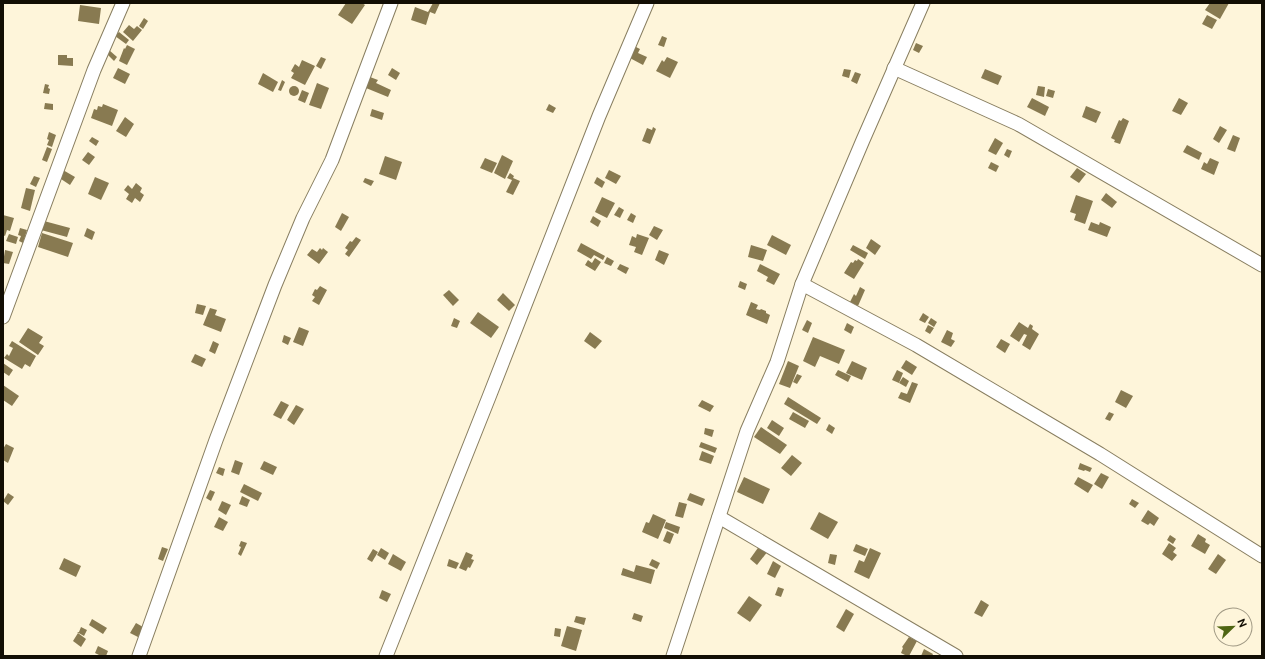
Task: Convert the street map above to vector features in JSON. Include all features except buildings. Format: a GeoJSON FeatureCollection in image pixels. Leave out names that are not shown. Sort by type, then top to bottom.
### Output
{"type":"FeatureCollection","features":[{"type":"Feature","properties":{"kind":"street"},"geometry":{"type":"LineString","coordinates":[[3,317],[94,70],[122,3]]}},
{"type":"Feature","properties":{"kind":"street"},"geometry":{"type":"LineString","coordinates":[[138,656],[216,440],[275,285],[303,218],[332,160],[391,3]]}},
{"type":"Feature","properties":{"kind":"street"},"geometry":{"type":"LineString","coordinates":[[386,656],[599,116],[647,3]]}},
{"type":"Feature","properties":{"kind":"street"},"geometry":{"type":"LineString","coordinates":[[673,656],[747,431],[777,362],[802,284],[923,3]]}},
{"type":"Feature","properties":{"kind":"street"},"geometry":{"type":"LineString","coordinates":[[894,68],[1018,124],[1262,265]]}},
{"type":"Feature","properties":{"kind":"street"},"geometry":{"type":"LineString","coordinates":[[802,284],[923,349],[1106,458],[1262,556]]}},
{"type":"Feature","properties":{"kind":"street"},"geometry":{"type":"LineString","coordinates":[[719,517],[956,656]]}}]}
